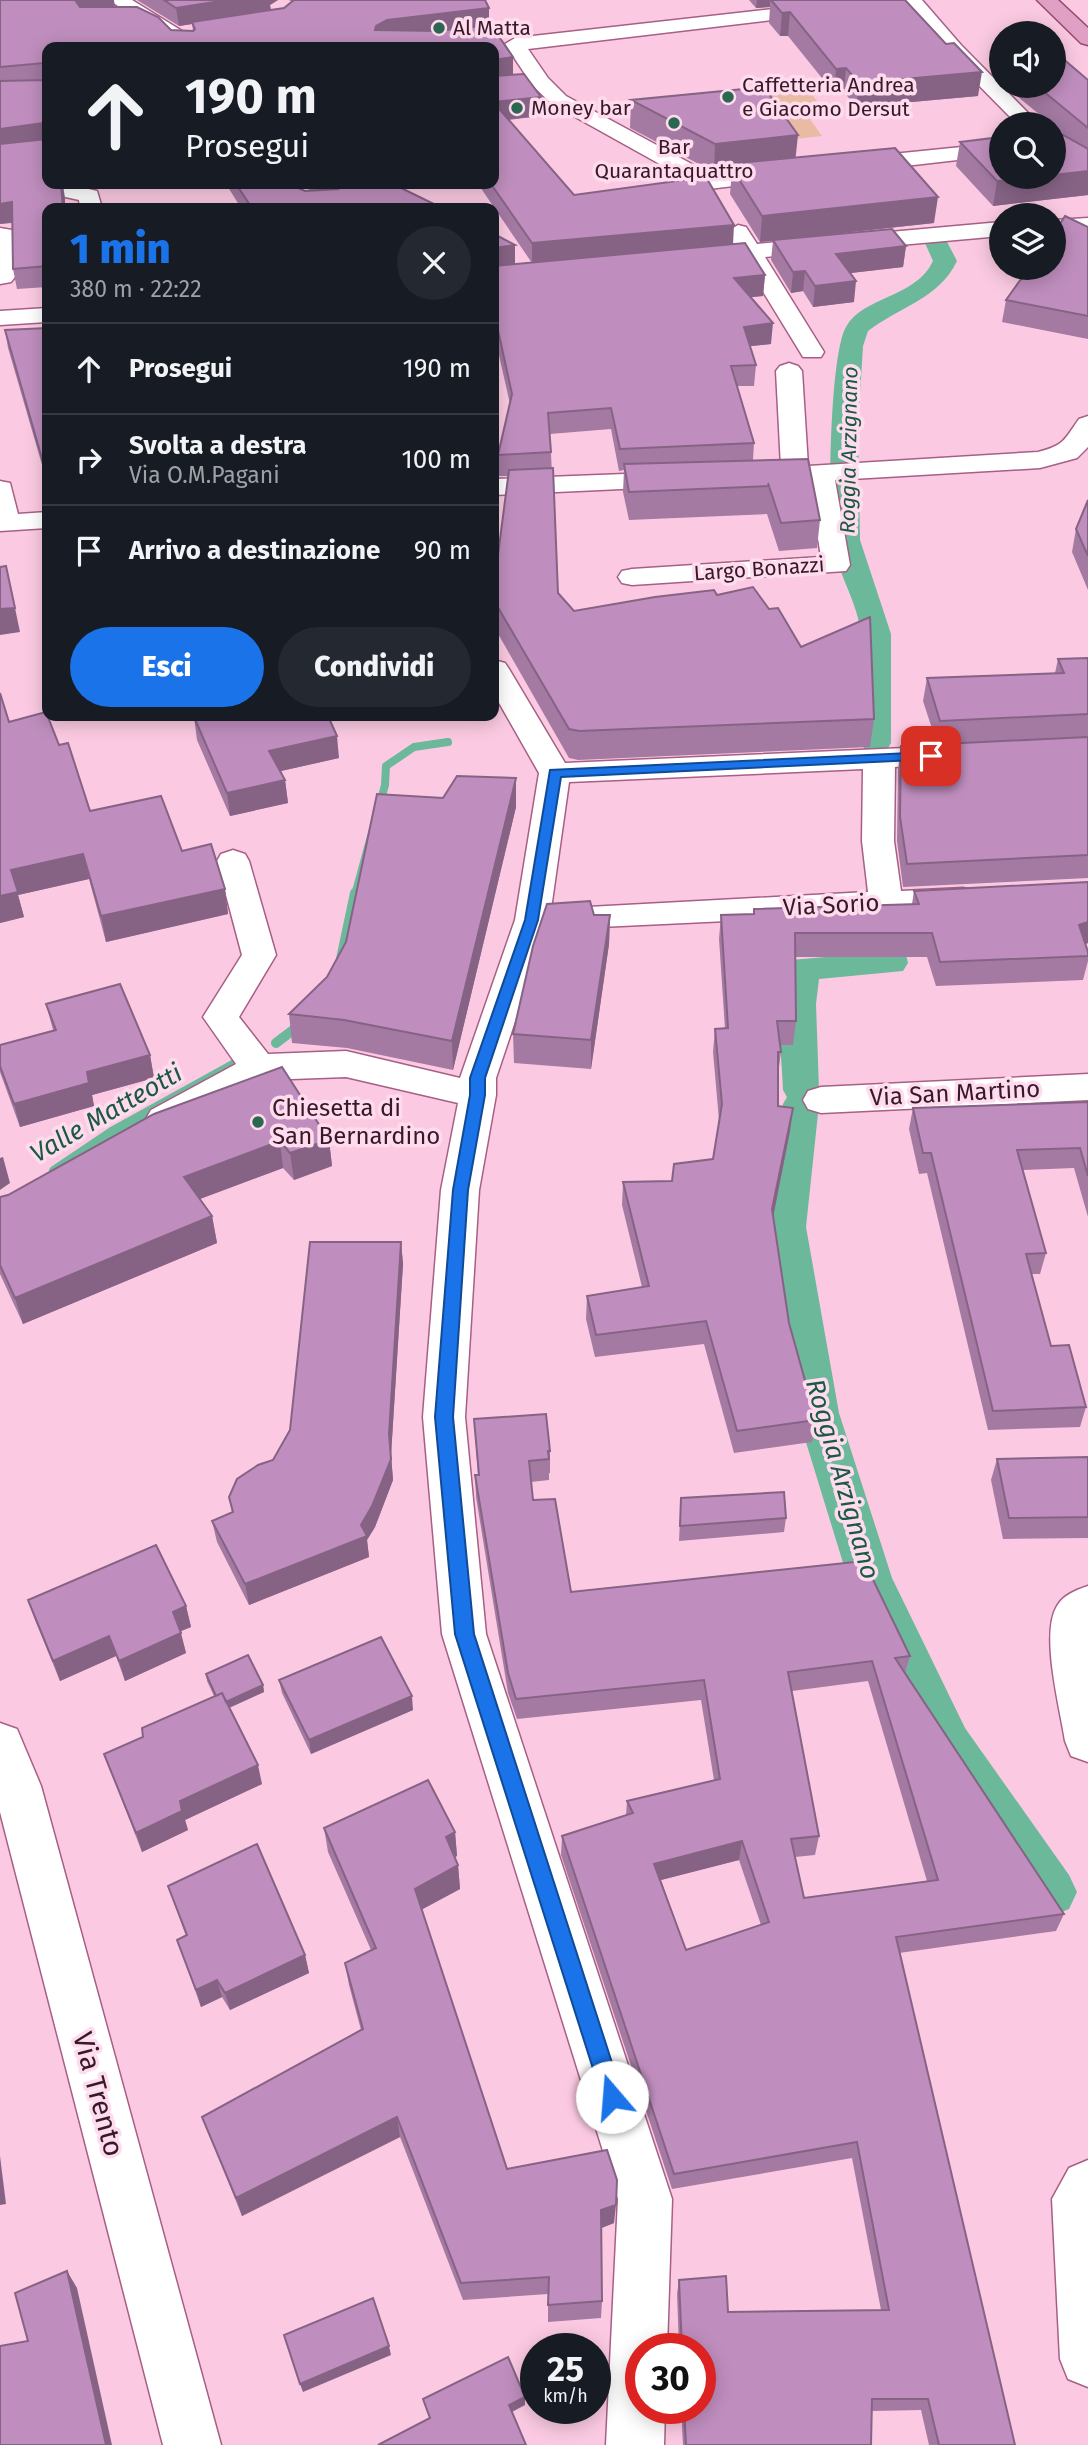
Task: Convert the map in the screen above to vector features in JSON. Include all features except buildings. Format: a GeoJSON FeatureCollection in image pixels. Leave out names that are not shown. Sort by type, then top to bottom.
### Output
{"type":"FeatureCollection","features":[{"type":"Feature","properties":{"kind":"main road"},"geometry":{"type":"LineString","coordinates":[[1047,0],[1088,39]]}},
{"type":"Feature","properties":{"kind":"street"},"geometry":{"type":"LineString","coordinates":[[119,0],[180,41],[203,31]]}},
{"type":"Feature","properties":{"kind":"street"},"geometry":{"type":"LineString","coordinates":[[694,0],[709,22]]}},
{"type":"Feature","properties":{"kind":"street"},"geometry":{"type":"LineString","coordinates":[[494,36],[515,44],[688,27],[773,15],[759,0]]}},
{"type":"Feature","properties":{"kind":"street"},"geometry":{"type":"LineString","coordinates":[[912,0],[954,50],[1017,112]]}},
{"type":"Feature","properties":{"kind":"street"},"geometry":{"type":"LineString","coordinates":[[103,18],[141,14]]}},
{"type":"Feature","properties":{"kind":"street"},"geometry":{"type":"LineString","coordinates":[[688,27],[702,47]]}},
{"type":"Feature","properties":{"kind":"street"},"geometry":{"type":"LineString","coordinates":[[515,44],[559,100],[709,182],[812,352]]}},
{"type":"Feature","properties":{"kind":"street"},"geometry":{"type":"LineString","coordinates":[[517,84],[556,60]]}},
{"type":"Feature","properties":{"kind":"street"},"geometry":{"type":"LineString","coordinates":[[832,167],[989,150]]}},
{"type":"Feature","properties":{"kind":"street"},"geometry":{"type":"LineString","coordinates":[[709,182],[805,171]]}},
{"type":"Feature","properties":{"kind":"street"},"geometry":{"type":"LineString","coordinates":[[669,259],[989,230]]}},
{"type":"Feature","properties":{"kind":"street"},"geometry":{"type":"LineString","coordinates":[[0,235],[4,235],[3,277],[0,277]]}},
{"type":"Feature","properties":{"kind":"street"},"geometry":{"type":"LineString","coordinates":[[0,318],[42,315]]}},
{"type":"Feature","properties":{"kind":"street"},"geometry":{"type":"LineString","coordinates":[[789,371],[808,474]]}},
{"type":"Feature","properties":{"kind":"street"},"geometry":{"type":"LineString","coordinates":[[727,478],[1040,460],[1068,452],[1082,438],[1088,424]]}},
{"type":"Feature","properties":{"kind":"street","name":"Largo Bonazzi"},"geometry":{"type":"LineString","coordinates":[[632,577],[836,565],[808,474]]}},
{"type":"Feature","properties":{"kind":"street"},"geometry":{"type":"LineString","coordinates":[[499,487],[699,479]]}},
{"type":"Feature","properties":{"kind":"street"},"geometry":{"type":"LineString","coordinates":[[0,489],[3,523],[42,520]]}},
{"type":"Feature","properties":{"kind":"street"},"geometry":{"type":"LineString","coordinates":[[499,678],[555,773],[531,920],[478,1078],[478,1095],[460,1190],[444,1417],[464,1634],[645,2199],[635,2445]]}},
{"type":"Feature","properties":{"kind":"street"},"geometry":{"type":"LineString","coordinates":[[555,773],[976,754]]}},
{"type":"Feature","properties":{"kind":"street"},"geometry":{"type":"LineString","coordinates":[[879,758],[878,841],[886,903]]}},
{"type":"Feature","properties":{"kind":"street"},"geometry":{"type":"LineString","coordinates":[[233,861],[259,955],[221,1017],[237,1042],[259,1067]]}},
{"type":"Feature","properties":{"kind":"street","name":"Via Sorio"},"geometry":{"type":"LineString","coordinates":[[531,920],[994,897]]}},
{"type":"Feature","properties":{"kind":"street"},"geometry":{"type":"LineString","coordinates":[[130,1138],[259,1067],[346,1064],[478,1095]]}},
{"type":"Feature","properties":{"kind":"street","name":"Via San Martino"},"geometry":{"type":"LineString","coordinates":[[821,1100],[1088,1087]]}},
{"type":"Feature","properties":{"kind":"street"},"geometry":{"type":"LineString","coordinates":[[1088,1605],[1074,1617],[1073,1639],[1088,1741]]}},
{"type":"Feature","properties":{"kind":"street","name":"Via Trento"},"geometry":{"type":"LineString","coordinates":[[5,1774],[192,2445]]}},
{"type":"Feature","properties":{"kind":"street"},"geometry":{"type":"LineString","coordinates":[[1088,2187],[1079,2199],[1088,2359]]}},
{"type":"Feature","properties":{"kind":"shaded area"},"geometry":{"type":"Polygon","coordinates":[[[801,80],[820,105],[802,108],[822,136],[795,139],[750,86],[801,80]]]}},
{"type":"Feature","properties":{"kind":"waterway","name":"Roggia Arzignano"},"geometry":{"type":"LineString","coordinates":[[876,743],[876,634],[846,540],[845,429],[851,346],[857,328],[871,317],[923,289],[939,274],[945,261],[937,243]]}},
{"type":"Feature","properties":{"kind":"waterway","name":"Valle Matteotti"},"geometry":{"type":"LineString","coordinates":[[355,895],[385,785],[386,766],[414,747],[448,742]]}},
{"type":"Feature","properties":{"kind":"waterway","name":"Valle Matteotti"},"geometry":{"type":"LineString","coordinates":[[341,959],[355,893]]}},
{"type":"Feature","properties":{"kind":"waterway","name":"Roggia Arzignano"},"geometry":{"type":"LineString","coordinates":[[801,1090],[798,1004],[803,968],[891,963],[880,916]]}},
{"type":"Feature","properties":{"kind":"waterway","name":"Valle Matteotti"},"geometry":{"type":"LineString","coordinates":[[276,1043],[301,1024]]}},
{"type":"Feature","properties":{"kind":"waterway","name":"Valle Matteotti"},"geometry":{"type":"LineString","coordinates":[[54,1171],[112,1132],[235,1064]]}},
{"type":"Feature","properties":{"kind":"waterway","name":"Roggia Arzignano"},"geometry":{"type":"LineString","coordinates":[[801,1104],[787,1227],[818,1413],[870,1579],[948,1743],[1052,1892]]}},
{"type":"Feature","properties":{"kind":"place","name":"Al Matta"},"geometry":{"type":"Point","coordinates":[439,28]}},
{"type":"Feature","properties":{"kind":"place","name":"Caffetteria Andrea e Giacomo Dersut"},"geometry":{"type":"Point","coordinates":[728,97]}},
{"type":"Feature","properties":{"kind":"place","name":"Money bar"},"geometry":{"type":"Point","coordinates":[517,108]}},
{"type":"Feature","properties":{"kind":"place","name":"Bar Quarantaquattro"},"geometry":{"type":"Point","coordinates":[674,123]}},
{"type":"Feature","properties":{"kind":"place","name":"Chiesetta di San Bernardino"},"geometry":{"type":"Point","coordinates":[258,1122]}},
{"type":"Feature","properties":{"kind":"route"},"geometry":{"type":"LineString","coordinates":[[612,2097],[464,1634],[444,1417],[460,1190],[478,1095],[478,1078],[531,920],[555,773],[931,756]]}}]}
